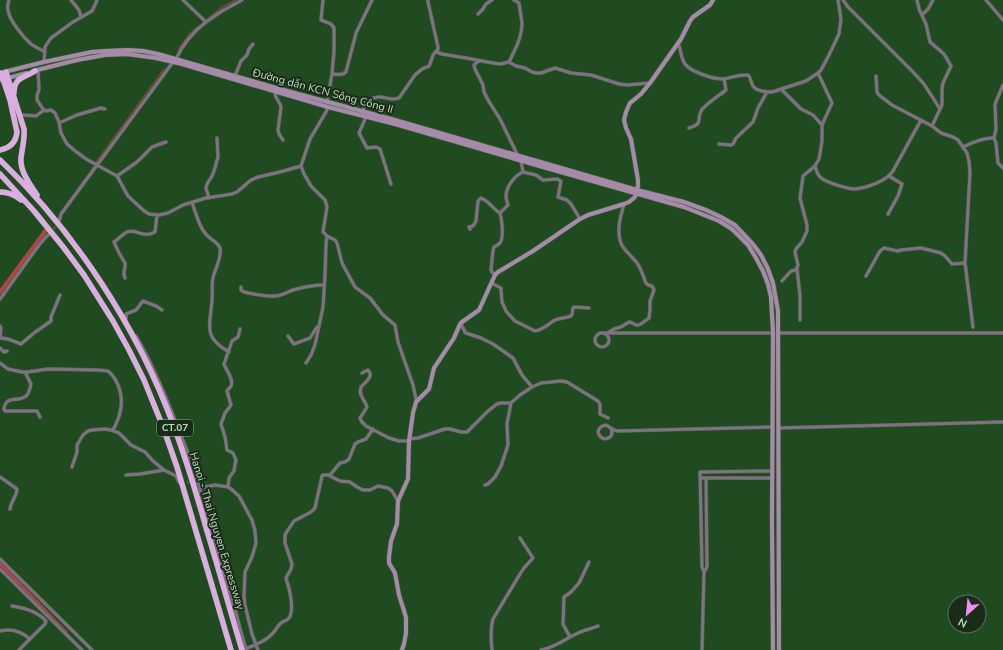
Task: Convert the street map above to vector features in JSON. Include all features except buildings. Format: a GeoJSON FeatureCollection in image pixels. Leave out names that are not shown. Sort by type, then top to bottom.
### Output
{"type":"FeatureCollection","features":[{"type":"Feature","properties":{"kind":"highway"},"geometry":{"type":"LineString","coordinates":[[0,150],[9,148],[13,144],[16,137],[12,99],[16,84],[24,76],[37,70]]}},
{"type":"Feature","properties":{"kind":"highway"},"geometry":{"type":"LineString","coordinates":[[3,76],[20,117],[24,134],[21,166],[27,181],[61,228]]}},
{"type":"Feature","properties":{"kind":"highway"},"geometry":{"type":"LineString","coordinates":[[0,88],[12,99]]}},
{"type":"Feature","properties":{"kind":"highway","name":"Hanoi - Thai Nguyen Expressway"},"geometry":{"type":"LineString","coordinates":[[0,160],[11,170],[61,228],[93,270],[122,315],[153,375],[173,423],[188,465],[244,650]]}},
{"type":"Feature","properties":{"kind":"highway","name":"Hanoi - Thai Nguyen Expressway"},"geometry":{"type":"LineString","coordinates":[[0,174],[34,211],[84,275],[113,321],[144,380],[178,467],[231,650]]}},
{"type":"Feature","properties":{"kind":"highway"},"geometry":{"type":"LineString","coordinates":[[0,192],[11,194],[19,198],[64,248]]}},
{"type":"Feature","properties":{"kind":"street"},"geometry":{"type":"LineString","coordinates":[[9,0],[9,15],[14,24],[27,40],[45,52]]}},
{"type":"Feature","properties":{"kind":"street"},"geometry":{"type":"LineString","coordinates":[[71,0],[79,10],[81,17]]}},
{"type":"Feature","properties":{"kind":"street"},"geometry":{"type":"LineString","coordinates":[[44,62],[46,46],[52,38],[92,11],[97,0]]}},
{"type":"Feature","properties":{"kind":"street"},"geometry":{"type":"LineString","coordinates":[[183,0],[205,21]]}},
{"type":"Feature","properties":{"kind":"street"},"geometry":{"type":"LineString","coordinates":[[59,222],[61,214],[191,35],[205,21],[242,0]]}},
{"type":"Feature","properties":{"kind":"street"},"geometry":{"type":"LineString","coordinates":[[323,0],[321,20],[331,24],[334,28],[332,74],[327,102]]}},
{"type":"Feature","properties":{"kind":"street"},"geometry":{"type":"LineString","coordinates":[[332,74],[342,75],[346,72],[356,33],[372,0]]}},
{"type":"Feature","properties":{"kind":"street"},"geometry":{"type":"LineString","coordinates":[[363,111],[365,102],[376,97],[392,100],[399,98],[415,75],[430,64],[438,47],[428,0]]}},
{"type":"Feature","properties":{"kind":"street"},"geometry":{"type":"LineString","coordinates":[[478,14],[486,4],[492,0]]}},
{"type":"Feature","properties":{"kind":"street"},"geometry":{"type":"LineString","coordinates":[[514,0],[519,3]]}},
{"type":"Feature","properties":{"kind":"street"},"geometry":{"type":"LineString","coordinates":[[519,3],[523,0]]}},
{"type":"Feature","properties":{"kind":"street"},"geometry":{"type":"LineString","coordinates":[[402,650],[406,633],[405,614],[389,559],[391,542],[397,524],[398,501],[408,479],[409,440],[415,403],[429,389],[434,368],[454,338],[460,324],[479,310],[494,274],[532,251],[580,218],[632,200],[636,192],[638,180],[631,139],[626,128],[624,118],[626,112],[630,103],[641,94],[650,83],[684,34],[693,17],[710,5],[713,0]]}},
{"type":"Feature","properties":{"kind":"street"},"geometry":{"type":"LineString","coordinates":[[678,43],[681,49],[683,61],[694,71],[709,77],[724,79],[748,75],[750,76],[753,87],[772,92],[806,81],[818,73],[823,67],[839,34],[841,19],[838,0]]}},
{"type":"Feature","properties":{"kind":"street"},"geometry":{"type":"LineString","coordinates":[[843,0],[848,7],[924,84],[940,109]]}},
{"type":"Feature","properties":{"kind":"street"},"geometry":{"type":"LineString","coordinates":[[917,0],[926,24],[930,42],[944,54],[951,66],[943,85],[942,103],[932,126]]}},
{"type":"Feature","properties":{"kind":"street"},"geometry":{"type":"LineString","coordinates":[[922,15],[928,9],[933,0]]}},
{"type":"Feature","properties":{"kind":"street"},"geometry":{"type":"LineString","coordinates":[[986,0],[1003,20]]}},
{"type":"Feature","properties":{"kind":"street"},"geometry":{"type":"LineString","coordinates":[[509,62],[520,35],[522,23],[519,3]]}},
{"type":"Feature","properties":{"kind":"street"},"geometry":{"type":"LineString","coordinates":[[235,76],[241,61],[247,55],[253,44]]}},
{"type":"Feature","properties":{"kind":"street","name":"Đường dẫn KCN Sông Công II"},"geometry":{"type":"LineString","coordinates":[[3,76],[44,62],[92,52],[142,51],[158,54],[275,91],[286,92],[363,111],[489,149],[521,161],[636,192]]}},
{"type":"Feature","properties":{"kind":"street","name":"Đường dẫn KCN Sông Công II"},"geometry":{"type":"LineString","coordinates":[[3,76],[118,52]]}},
{"type":"Feature","properties":{"kind":"street"},"geometry":{"type":"LineString","coordinates":[[436,52],[500,64],[509,62],[536,73],[541,73],[555,68],[571,73],[591,75],[620,84],[650,83]]}},
{"type":"Feature","properties":{"kind":"street","name":"Đường dẫn KCN Sông Công II"},"geometry":{"type":"LineString","coordinates":[[174,60],[235,76],[328,107],[518,156],[636,192]]}},
{"type":"Feature","properties":{"kind":"street"},"geometry":{"type":"LineString","coordinates":[[479,60],[474,65],[483,85],[484,92],[500,119],[518,156]]}},
{"type":"Feature","properties":{"kind":"street"},"geometry":{"type":"LineString","coordinates":[[37,70],[39,90],[37,98],[44,110]]}},
{"type":"Feature","properties":{"kind":"street"},"geometry":{"type":"LineString","coordinates":[[800,320],[798,265],[795,252],[807,231],[807,225],[800,198],[803,176],[815,166],[820,154],[822,125],[832,103],[818,73]]}},
{"type":"Feature","properties":{"kind":"street"},"geometry":{"type":"LineString","coordinates":[[876,76],[878,95],[894,106],[932,126],[941,133],[955,138],[967,153],[970,174],[965,263],[973,328]]}},
{"type":"Feature","properties":{"kind":"street"},"geometry":{"type":"LineString","coordinates":[[689,128],[698,124],[703,108],[726,90],[724,79]]}},
{"type":"Feature","properties":{"kind":"street"},"geometry":{"type":"LineString","coordinates":[[1003,85],[995,104],[996,129],[994,138],[998,163],[1003,168]]}},
{"type":"Feature","properties":{"kind":"street"},"geometry":{"type":"LineString","coordinates":[[781,89],[801,109],[813,115],[822,125]]}},
{"type":"Feature","properties":{"kind":"street"},"geometry":{"type":"LineString","coordinates":[[275,91],[275,95],[280,106],[278,130],[283,140]]}},
{"type":"Feature","properties":{"kind":"street"},"geometry":{"type":"LineString","coordinates":[[720,144],[733,144],[736,138],[752,122],[758,108],[768,92]]}},
{"type":"Feature","properties":{"kind":"street"},"geometry":{"type":"LineString","coordinates":[[328,107],[310,140],[301,166],[311,186],[326,203],[327,207],[323,230],[324,234],[335,240],[337,243],[342,263],[355,287],[370,298],[378,310],[395,325],[398,342],[413,385],[416,399],[418,400]]}},
{"type":"Feature","properties":{"kind":"street"},"geometry":{"type":"LineString","coordinates":[[59,123],[76,115],[101,108],[105,109]]}},
{"type":"Feature","properties":{"kind":"street"},"geometry":{"type":"LineString","coordinates":[[20,117],[23,115],[36,116],[44,110],[53,111],[59,123],[61,133],[70,147],[92,162],[117,176],[128,196],[146,212],[153,215],[168,213],[183,205],[209,198],[232,194],[237,192],[255,178],[301,166]]}},
{"type":"Feature","properties":{"kind":"street"},"geometry":{"type":"LineString","coordinates":[[366,117],[359,133],[367,148],[376,147],[380,149],[391,184]]}},
{"type":"Feature","properties":{"kind":"street"},"geometry":{"type":"LineString","coordinates":[[815,166],[821,178],[831,184],[852,188],[865,187],[883,180],[893,172],[921,120]]}},
{"type":"Feature","properties":{"kind":"street"},"geometry":{"type":"LineString","coordinates":[[209,198],[206,188],[212,176],[218,157],[217,138]]}},
{"type":"Feature","properties":{"kind":"street"},"geometry":{"type":"LineString","coordinates":[[963,147],[971,143],[994,138]]}},
{"type":"Feature","properties":{"kind":"street"},"geometry":{"type":"LineString","coordinates":[[117,176],[137,162],[152,147],[166,142]]}},
{"type":"Feature","properties":{"kind":"street"},"geometry":{"type":"LineString","coordinates":[[521,161],[523,172]]}},
{"type":"Feature","properties":{"kind":"street"},"geometry":{"type":"LineString","coordinates":[[500,213],[508,205],[506,194],[510,183],[523,172],[536,175],[543,180],[557,179],[561,181],[558,197],[567,200],[580,218]]}},
{"type":"Feature","properties":{"kind":"street"},"geometry":{"type":"LineString","coordinates":[[888,214],[899,195],[902,184],[889,176]]}},
{"type":"Feature","properties":{"kind":"street"},"geometry":{"type":"LineString","coordinates":[[636,192],[684,202],[721,217],[735,226],[753,244],[768,269],[773,283],[778,311],[779,650]]}},
{"type":"Feature","properties":{"kind":"street"},"geometry":{"type":"LineString","coordinates":[[636,192],[684,207],[719,221],[732,229],[748,245],[763,270],[768,284],[771,297],[773,333],[773,650]]}},
{"type":"Feature","properties":{"kind":"street"},"geometry":{"type":"LineString","coordinates":[[470,229],[469,227],[473,226],[476,221],[478,201],[481,198],[500,213],[502,221],[502,237],[500,243],[494,247],[492,255],[491,270],[494,274]]}},
{"type":"Feature","properties":{"kind":"street"},"geometry":{"type":"LineString","coordinates":[[192,203],[204,232],[220,248],[219,260],[212,281],[212,301],[209,328],[218,344],[229,352]]}},
{"type":"Feature","properties":{"kind":"street"},"geometry":{"type":"LineString","coordinates":[[624,204],[619,226],[620,238],[622,246],[637,262],[646,283],[652,286],[654,290],[650,301],[649,318],[640,325],[629,322],[614,329],[610,333],[608,344],[602,347],[598,346],[594,340],[596,335],[600,333],[610,333],[1003,333]]}},
{"type":"Feature","properties":{"kind":"street"},"geometry":{"type":"LineString","coordinates":[[125,278],[123,273],[126,265],[114,242],[128,232],[144,235],[154,233],[157,215]]}},
{"type":"Feature","properties":{"kind":"street"},"geometry":{"type":"LineString","coordinates":[[0,299],[39,245],[50,233]]}},
{"type":"Feature","properties":{"kind":"street"},"geometry":{"type":"LineString","coordinates":[[306,363],[314,348],[323,307],[327,236]]}},
{"type":"Feature","properties":{"kind":"street"},"geometry":{"type":"LineString","coordinates":[[748,245],[753,244]]}},
{"type":"Feature","properties":{"kind":"street"},"geometry":{"type":"LineString","coordinates":[[866,276],[880,251],[885,248],[898,251],[921,248],[943,254],[952,264],[965,263]]}},
{"type":"Feature","properties":{"kind":"street"},"geometry":{"type":"LineString","coordinates":[[782,281],[791,271],[797,269]]}},
{"type":"Feature","properties":{"kind":"street"},"geometry":{"type":"LineString","coordinates":[[491,283],[501,288],[502,302],[506,311],[515,321],[535,331],[544,328],[556,320],[571,316],[574,306],[589,308]]}},
{"type":"Feature","properties":{"kind":"street"},"geometry":{"type":"LineString","coordinates":[[241,287],[242,291],[274,296],[306,287],[324,285]]}},
{"type":"Feature","properties":{"kind":"street"},"geometry":{"type":"LineString","coordinates":[[0,326],[0,338],[6,338],[23,343],[34,332],[50,322],[60,295]]}},
{"type":"Feature","properties":{"kind":"street"},"geometry":{"type":"LineString","coordinates":[[162,310],[143,301],[136,310],[126,314],[126,318],[160,383],[183,440],[196,481],[200,488],[208,523],[234,606],[244,650],[272,634],[281,622],[288,619],[290,616],[290,589],[286,578],[292,564],[286,545],[285,535],[294,521],[311,512],[315,508],[321,478],[323,475],[330,475],[340,481],[350,482],[363,490],[370,490],[378,486],[388,488],[392,491],[398,501]]}},
{"type":"Feature","properties":{"kind":"street"},"geometry":{"type":"LineString","coordinates":[[288,336],[294,344],[302,341],[312,336],[319,324]]}},
{"type":"Feature","properties":{"kind":"street"},"geometry":{"type":"LineString","coordinates":[[460,324],[466,333],[482,338],[513,358],[522,375],[532,386]]}},
{"type":"Feature","properties":{"kind":"street"},"geometry":{"type":"LineString","coordinates":[[228,487],[229,478],[234,471],[236,462],[233,453],[227,450],[225,437],[220,424],[231,405],[227,391],[232,383],[230,375],[224,364],[232,341],[238,337],[240,329]]}},
{"type":"Feature","properties":{"kind":"street"},"geometry":{"type":"LineString","coordinates":[[600,333],[605,334],[609,339]]}},
{"type":"Feature","properties":{"kind":"street"},"geometry":{"type":"LineString","coordinates":[[0,348],[4,352],[7,351]]}},
{"type":"Feature","properties":{"kind":"street"},"geometry":{"type":"LineString","coordinates":[[0,363],[8,369],[25,372],[48,369],[108,370],[116,380],[120,391],[121,405],[113,430]]}},
{"type":"Feature","properties":{"kind":"street"},"geometry":{"type":"LineString","coordinates":[[362,373],[368,370],[370,375],[369,379],[359,391],[367,407],[360,420],[363,424],[399,441],[418,438],[445,429],[467,432],[492,407],[501,403],[511,403]]}},
{"type":"Feature","properties":{"kind":"street"},"geometry":{"type":"LineString","coordinates":[[25,372],[31,384],[27,396],[10,400],[5,405],[4,410],[37,411],[40,417]]}},
{"type":"Feature","properties":{"kind":"street"},"geometry":{"type":"LineString","coordinates":[[485,485],[495,477],[501,466],[508,445],[507,424],[511,403],[532,386],[561,381],[567,382],[598,401],[600,404],[600,414],[608,418]]}},
{"type":"Feature","properties":{"kind":"street"},"geometry":{"type":"LineString","coordinates":[[778,428],[1003,422]]}},
{"type":"Feature","properties":{"kind":"street"},"geometry":{"type":"LineString","coordinates":[[618,431],[604,439],[598,432],[603,425],[618,431],[772,427]]}},
{"type":"Feature","properties":{"kind":"street"},"geometry":{"type":"LineString","coordinates":[[611,428],[612,435]]}},
{"type":"Feature","properties":{"kind":"street"},"geometry":{"type":"LineString","coordinates":[[72,467],[77,452],[78,443],[83,435],[88,431],[105,429],[113,430],[119,433],[131,445],[145,452],[164,470],[176,476],[181,485],[231,650]]}},
{"type":"Feature","properties":{"kind":"street"},"geometry":{"type":"LineString","coordinates":[[330,475],[340,463],[349,459],[355,444],[359,441],[366,440],[373,429]]}},
{"type":"Feature","properties":{"kind":"street"},"geometry":{"type":"LineString","coordinates":[[126,475],[164,470]]}},
{"type":"Feature","properties":{"kind":"street"},"geometry":{"type":"LineString","coordinates":[[702,650],[704,572],[702,567],[700,472],[772,471]]}},
{"type":"Feature","properties":{"kind":"street"},"geometry":{"type":"LineString","coordinates":[[0,477],[17,489],[10,509]]}},
{"type":"Feature","properties":{"kind":"street"},"geometry":{"type":"LineString","coordinates":[[700,478],[772,478]]}},
{"type":"Feature","properties":{"kind":"street"},"geometry":{"type":"LineString","coordinates":[[704,572],[707,567],[706,478]]}},
{"type":"Feature","properties":{"kind":"street"},"geometry":{"type":"LineString","coordinates":[[200,488],[215,485],[228,487],[237,494],[250,515],[255,531],[256,547],[245,572],[244,596],[252,634],[258,650]]}},
{"type":"Feature","properties":{"kind":"street"},"geometry":{"type":"LineString","coordinates":[[492,650],[491,640],[493,619],[520,574],[533,558],[520,538]]}},
{"type":"Feature","properties":{"kind":"street"},"geometry":{"type":"LineString","coordinates":[[0,559],[92,650]]}},
{"type":"Feature","properties":{"kind":"street"},"geometry":{"type":"LineString","coordinates":[[570,637],[563,624],[564,597],[579,584],[589,562]]}},
{"type":"Feature","properties":{"kind":"street"},"geometry":{"type":"LineString","coordinates":[[0,569],[82,650]]}},
{"type":"Feature","properties":{"kind":"street"},"geometry":{"type":"LineString","coordinates":[[12,606],[28,609],[37,613],[46,621],[45,624],[19,650]]}},
{"type":"Feature","properties":{"kind":"street"},"geometry":{"type":"LineString","coordinates":[[540,650],[551,648],[584,630],[598,626]]}},
{"type":"Feature","properties":{"kind":"street"},"geometry":{"type":"LineString","coordinates":[[0,630],[6,629],[17,631],[25,634],[30,639]]}},
{"type":"Feature","properties":{"kind":"waterway"},"geometry":{"type":"LineString","coordinates":[[206,20],[222,7],[236,0]]}},
{"type":"Feature","properties":{"kind":"waterway"},"geometry":{"type":"LineString","coordinates":[[178,50],[190,33],[200,25]]}},
{"type":"Feature","properties":{"kind":"waterway"},"geometry":{"type":"LineString","coordinates":[[96,162],[164,69]]}},
{"type":"Feature","properties":{"kind":"waterway"},"geometry":{"type":"LineString","coordinates":[[64,208],[95,165]]}},
{"type":"Feature","properties":{"kind":"waterway"},"geometry":{"type":"LineString","coordinates":[[0,292],[46,230]]}},
{"type":"Feature","properties":{"kind":"waterway"},"geometry":{"type":"LineString","coordinates":[[0,564],[66,633]]}},
{"type":"Feature","properties":{"kind":"tunnel"},"geometry":{"type":"LineString","coordinates":[[51,233],[58,223]]}},
{"type":"Feature","properties":{"kind":"tunnel"},"geometry":{"type":"LineString","coordinates":[[182,484],[193,481]]}}]}
